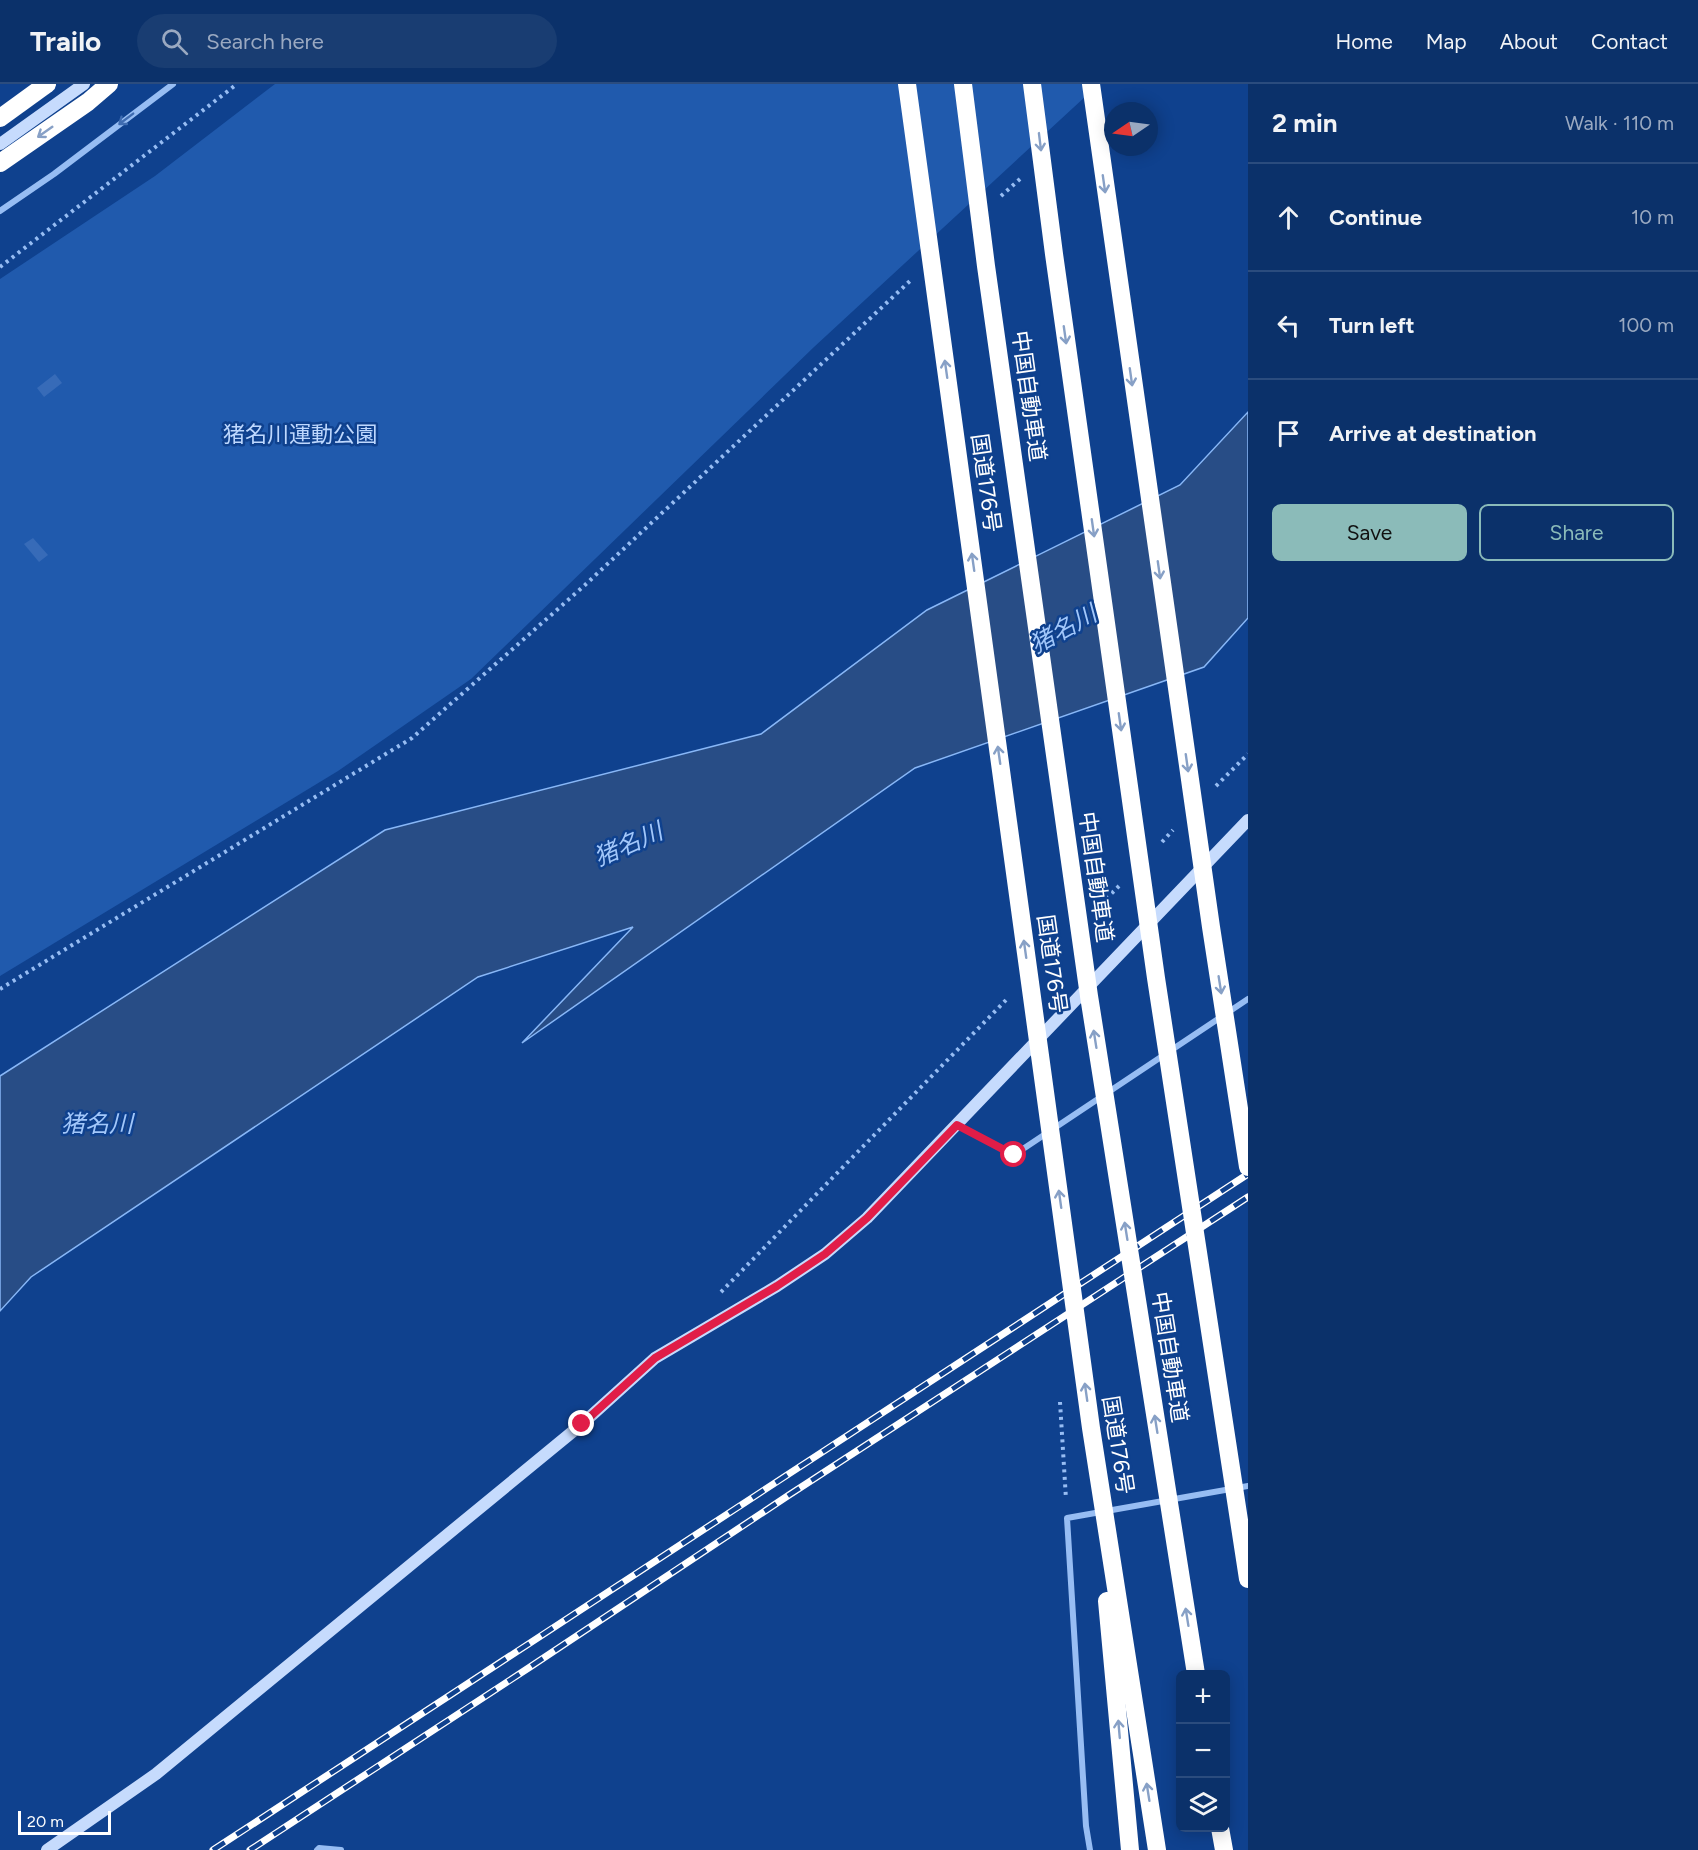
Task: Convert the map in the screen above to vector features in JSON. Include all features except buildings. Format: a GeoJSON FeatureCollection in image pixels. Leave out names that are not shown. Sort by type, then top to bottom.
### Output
{"type":"FeatureCollection","features":[{"type":"Feature","properties":{"kind":"highway"},"geometry":{"type":"LineString","coordinates":[[0,118],[47,84]]}},
{"type":"Feature","properties":{"kind":"highway"},"geometry":{"type":"LineString","coordinates":[[0,163],[88,102],[109,84]]}},
{"type":"Feature","properties":{"kind":"highway","name":"国道176号"},"geometry":{"type":"LineString","coordinates":[[907,84],[1091,1428],[1157,1850]]}},
{"type":"Feature","properties":{"kind":"highway","name":"中国自動車道"},"geometry":{"type":"LineString","coordinates":[[963,84],[986,266],[1089,996],[1195,1670]]}},
{"type":"Feature","properties":{"kind":"highway","name":"中国自動車道"},"geometry":{"type":"LineString","coordinates":[[1032,84],[1154,966],[1248,1579]]}},
{"type":"Feature","properties":{"kind":"highway"},"geometry":{"type":"LineString","coordinates":[[1091,84],[1209,915],[1248,1167]]}},
{"type":"Feature","properties":{"kind":"highway"},"geometry":{"type":"LineString","coordinates":[[1091,1428],[1130,1850]]}},
{"type":"Feature","properties":{"kind":"highway"},"geometry":{"type":"LineString","coordinates":[[1221,1832],[1224,1850]]}},
{"type":"Feature","properties":{"kind":"street"},"geometry":{"type":"LineString","coordinates":[[0,144],[84,84]]}},
{"type":"Feature","properties":{"kind":"street"},"geometry":{"type":"LineString","coordinates":[[0,211],[54,174],[173,84]]}},
{"type":"Feature","properties":{"kind":"street"},"geometry":{"type":"LineString","coordinates":[[47,1850],[166,1766],[582,1424],[655,1358],[777,1286],[825,1254],[867,1218],[1248,820]]}},
{"type":"Feature","properties":{"kind":"street"},"geometry":{"type":"LineString","coordinates":[[957,1125],[1014,1155],[1248,999]]}},
{"type":"Feature","properties":{"kind":"street"},"geometry":{"type":"LineString","coordinates":[[1090,1850],[1086,1826],[1067,1518],[1248,1486]]}},
{"type":"Feature","properties":{"kind":"street"},"geometry":{"type":"LineString","coordinates":[[317,1850],[319,1848],[341,1850]]}},
{"type":"Feature","properties":{"kind":"path"},"geometry":{"type":"LineString","coordinates":[[0,267],[237,84]]}},
{"type":"Feature","properties":{"kind":"path"},"geometry":{"type":"LineString","coordinates":[[1000,197],[1026,173]]}},
{"type":"Feature","properties":{"kind":"path"},"geometry":{"type":"LineString","coordinates":[[0,989],[412,738],[594,577],[914,278]]}},
{"type":"Feature","properties":{"kind":"path"},"geometry":{"type":"LineString","coordinates":[[1215,788],[1248,754]]}},
{"type":"Feature","properties":{"kind":"path"},"geometry":{"type":"LineString","coordinates":[[1157,847],[1173,830]]}},
{"type":"Feature","properties":{"kind":"path"},"geometry":{"type":"LineString","coordinates":[[1099,906],[1124,881]]}},
{"type":"Feature","properties":{"kind":"path"},"geometry":{"type":"LineString","coordinates":[[718,1294],[1008,999]]}},
{"type":"Feature","properties":{"kind":"path"},"geometry":{"type":"LineString","coordinates":[[1060,1401],[1067,1518]]}},
{"type":"Feature","properties":{"kind":"green space","name":"猪名川運動公園"},"geometry":{"type":"Polygon","coordinates":[[[275,84],[1099,84],[814,347],[471,679],[338,771],[0,976],[0,279],[155,176],[275,84]]]}},
{"type":"Feature","properties":{"kind":"water","name":"猪名川"},"geometry":{"type":"Polygon","coordinates":[[[1248,412],[1248,618],[1204,667],[915,768],[522,1043],[633,927],[478,977],[31,1277],[0,1311],[0,1076],[385,830],[761,734],[927,610],[1180,485],[1248,412]]]}},
{"type":"Feature","properties":{"kind":"railway"},"geometry":{"type":"LineString","coordinates":[[213,1850],[1248,1174]]}},
{"type":"Feature","properties":{"kind":"railway"},"geometry":{"type":"LineString","coordinates":[[250,1850],[789,1495],[1248,1197]]}},
{"type":"Feature","properties":{"kind":"route"},"geometry":{"type":"LineString","coordinates":[[582,1424],[655,1358],[777,1286],[825,1254],[867,1218],[957,1125],[1014,1155]]}}]}
